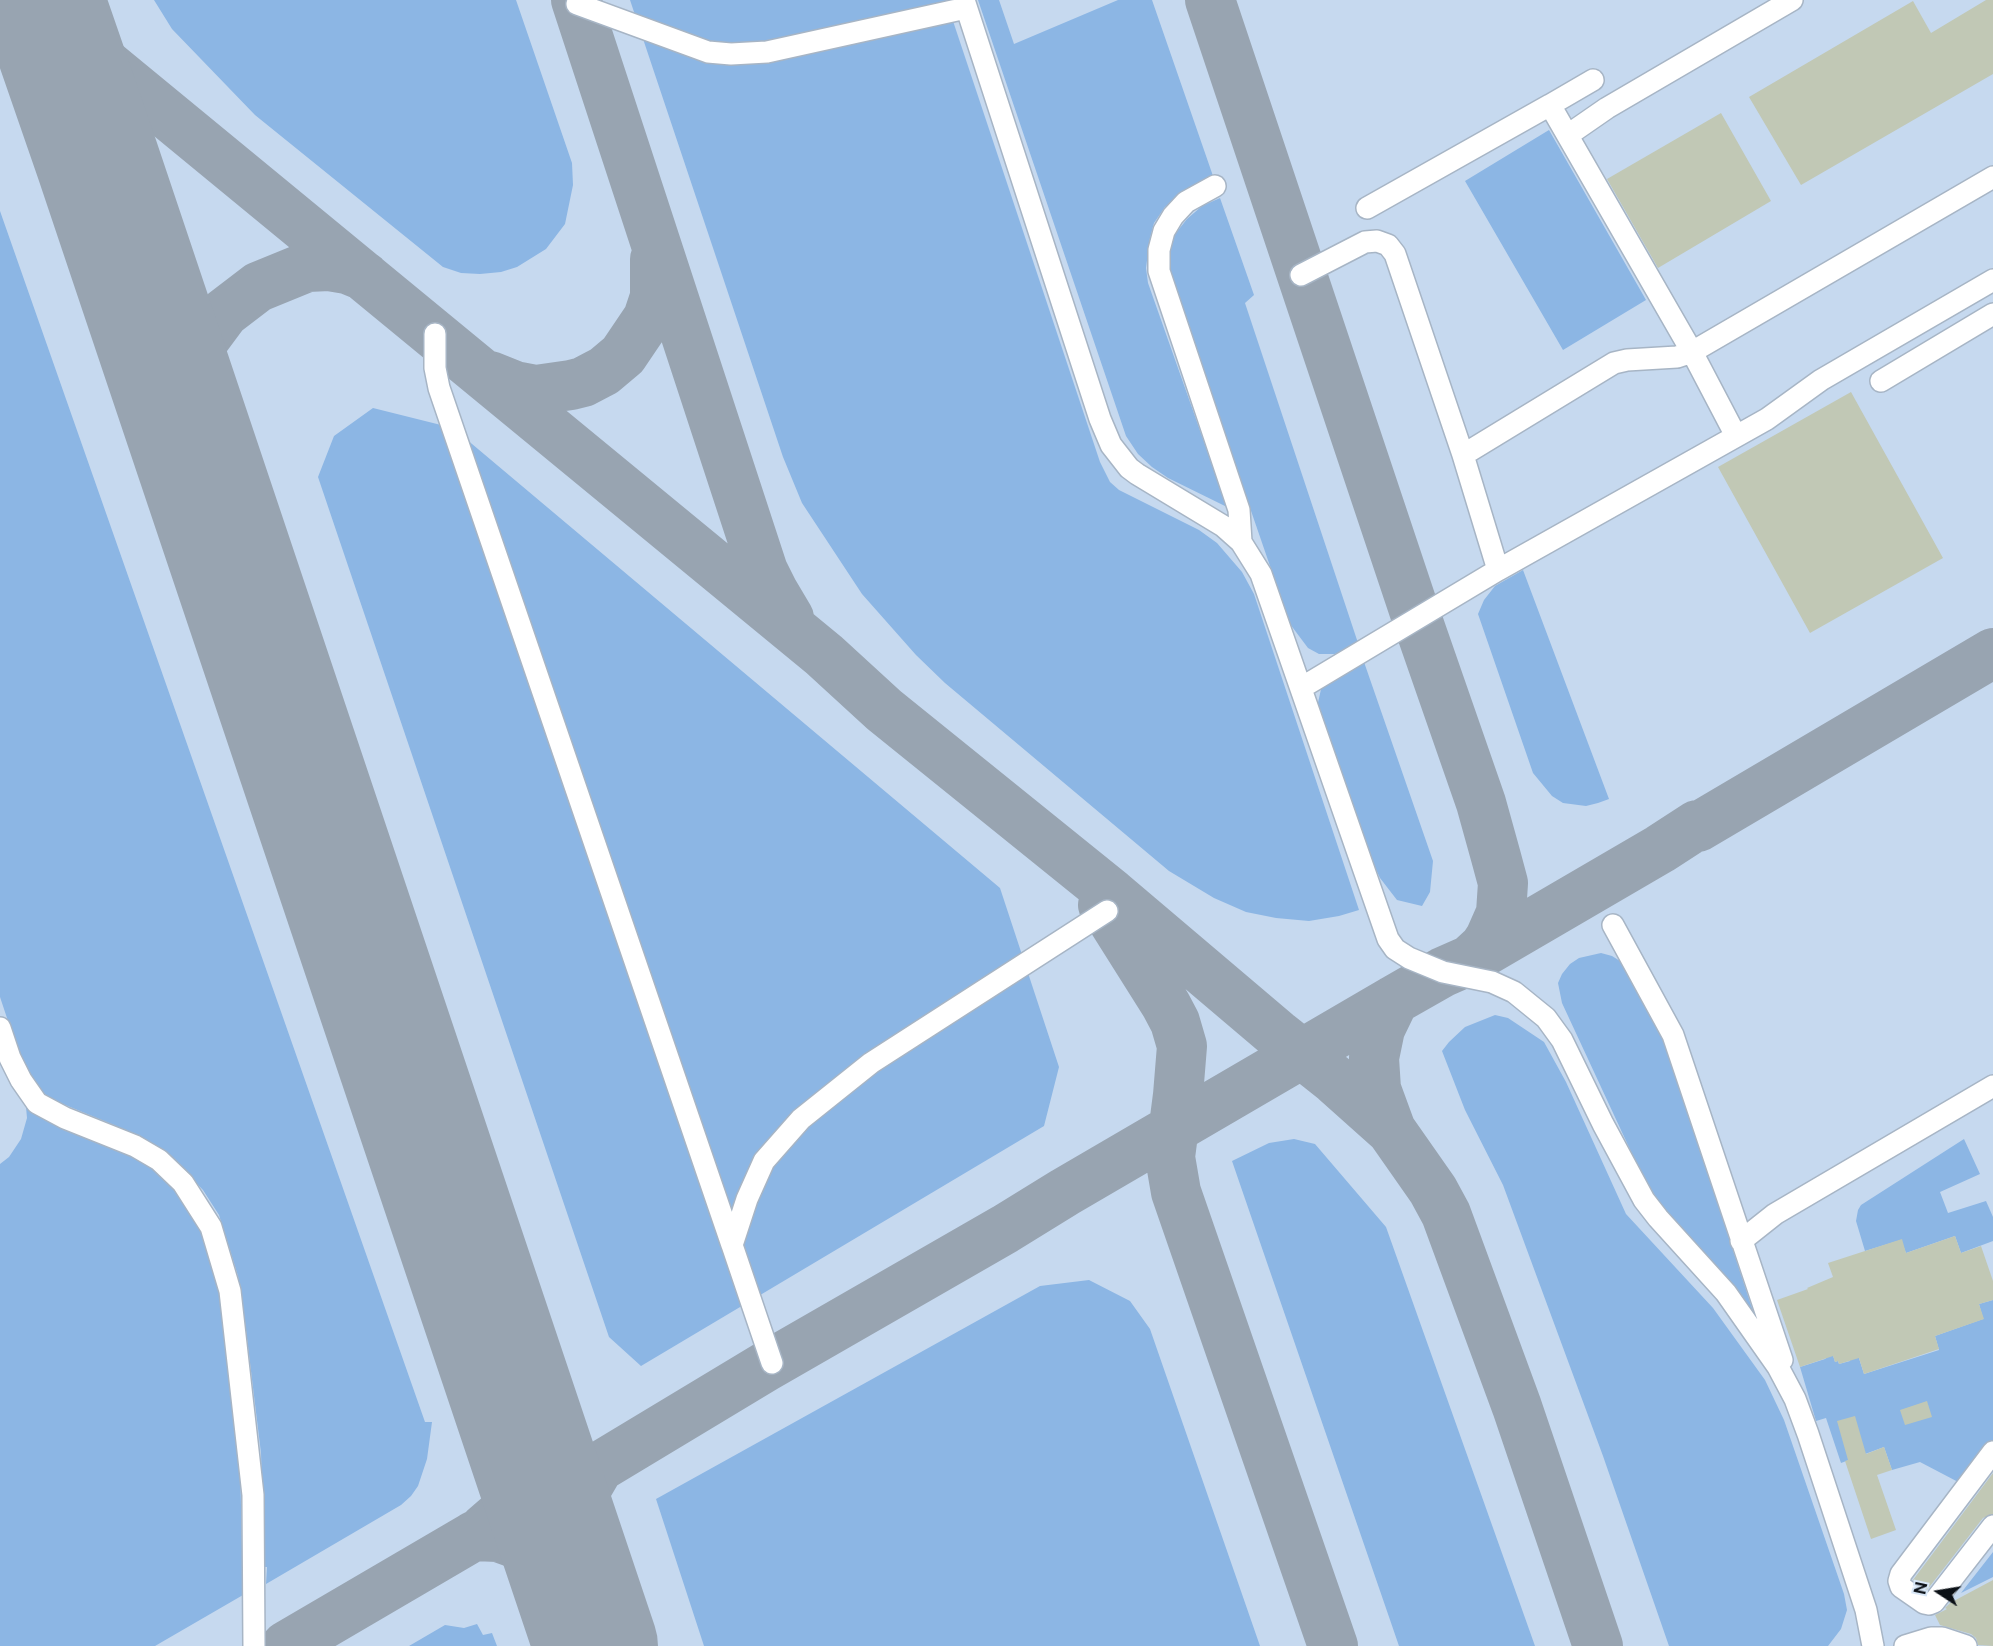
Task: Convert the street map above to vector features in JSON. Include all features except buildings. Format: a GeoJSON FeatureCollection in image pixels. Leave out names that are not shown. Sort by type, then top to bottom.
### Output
{"type":"FeatureCollection","features":[{"type":"Feature","properties":{"kind":"lane"},"geometry":{"type":"LineString","coordinates":[[1568,135],[1607,108],[1792,0]]}},
{"type":"Feature","properties":{"kind":"lane"},"geometry":{"type":"LineString","coordinates":[[577,4],[708,52],[731,54],[767,52],[965,4],[1111,445],[1129,468],[1137,474],[1223,526],[1241,542],[1261,574],[1388,939],[1395,949],[1443,972],[1492,982],[1514,992],[1546,1018],[1562,1040],[1603,1124],[1644,1200],[1726,1293],[1778,1367],[1796,1399]]}},
{"type":"Feature","properties":{"kind":"lane"},"geometry":{"type":"LineString","coordinates":[[1367,208],[1593,80]]}},
{"type":"Feature","properties":{"kind":"lane"},"geometry":{"type":"LineString","coordinates":[[1550,105],[1692,352],[1736,436]]}},
{"type":"Feature","properties":{"kind":"lane"},"geometry":{"type":"LineString","coordinates":[[1463,455],[1614,363],[1677,357],[1692,352],[1993,177]]}},
{"type":"Feature","properties":{"kind":"lane"},"geometry":{"type":"LineString","coordinates":[[1215,186],[1186,202],[1173,216],[1164,231],[1159,250],[1159,271],[1239,510],[1241,542]]}},
{"type":"Feature","properties":{"kind":"lane"},"geometry":{"type":"LineString","coordinates":[[1301,275],[1365,242],[1377,241],[1388,245],[1395,254],[1408,286],[1498,570]]}},
{"type":"Feature","properties":{"kind":"lane"},"geometry":{"type":"LineString","coordinates":[[1301,688],[1498,570],[1767,419],[1821,380],[1993,280]]}},
{"type":"Feature","properties":{"kind":"lane"},"geometry":{"type":"LineString","coordinates":[[1881,381],[1993,314]]}},
{"type":"Feature","properties":{"kind":"lane"},"geometry":{"type":"LineString","coordinates":[[435,334],[435,368],[439,388],[772,1363]]}},
{"type":"Feature","properties":{"kind":"lane"},"geometry":{"type":"LineString","coordinates":[[732,1245],[747,1199],[764,1161],[801,1119],[871,1063],[1107,910]]}},
{"type":"Feature","properties":{"kind":"lane"},"geometry":{"type":"LineString","coordinates":[[1613,925],[1673,1035],[1866,1610],[1873,1646]]}},
{"type":"Feature","properties":{"kind":"lane"},"geometry":{"type":"LineString","coordinates":[[0,1028],[10,1058],[21,1080],[37,1103],[65,1118],[135,1146],[159,1160],[183,1183],[211,1227],[230,1291],[253,1495],[254,1646]]}},
{"type":"Feature","properties":{"kind":"lane"},"geometry":{"type":"LineString","coordinates":[[1741,1241],[1775,1214],[1993,1086]]}},
{"type":"Feature","properties":{"kind":"lane"},"geometry":{"type":"LineString","coordinates":[[1993,1452],[1901,1574],[1899,1581],[1901,1587],[1924,1603],[1934,1602],[1993,1526]]}},
{"type":"Feature","properties":{"kind":"lane"},"geometry":{"type":"LineString","coordinates":[[1905,1646],[1931,1638],[1942,1638],[1966,1646]]}},
{"type":"Feature","properties":{"kind":"shaded area"},"geometry":{"type":"Polygon","coordinates":[[[0,0],[1993,0],[1993,1646],[0,1646],[0,0]]]}},
{"type":"Feature","properties":{"kind":"shaded area"},"geometry":{"type":"Polygon","coordinates":[[[154,0],[516,0],[572,163],[573,185],[565,224],[546,249],[517,267],[501,272],[480,274],[461,273],[443,267],[255,115],[172,29],[154,0]]]}},
{"type":"Feature","properties":{"kind":"shaded area"},"geometry":{"type":"Polygon","coordinates":[[[630,0],[946,0],[1100,462],[1110,482],[1119,490],[1199,530],[1217,543],[1242,572],[1254,594],[1359,910],[1309,921],[1246,912],[1214,898],[1169,871],[945,683],[916,655],[862,594],[802,503],[783,457],[630,0]]]}},
{"type":"Feature","properties":{"kind":"shaded area"},"geometry":{"type":"Polygon","coordinates":[[[978,0],[999,0],[1014,44],[1118,0],[1152,0],[1213,176],[1165,207],[1154,223],[1146,268],[1148,283],[1227,507],[1168,478],[1152,467],[1138,454],[1126,436],[978,0]]]}},
{"type":"Feature","properties":{"kind":"shaded area"},"geometry":{"type":"Polygon","coordinates":[[[1549,130],[1646,300],[1563,350],[1465,181],[1549,130]]]}},
{"type":"Feature","properties":{"kind":"shaded area"},"geometry":{"type":"Polygon","coordinates":[[[1220,198],[1254,295],[1245,303],[1358,643],[1335,654],[1319,654],[1308,648],[1290,624],[1170,270],[1169,254],[1172,238],[1187,219],[1202,206],[1220,198]]]}},
{"type":"Feature","properties":{"kind":"shaded area"},"geometry":{"type":"Polygon","coordinates":[[[0,211],[425,1422],[432,1422],[427,1459],[418,1486],[411,1496],[401,1505],[266,1584],[267,1567],[262,1567],[261,1453],[245,1322],[238,1276],[219,1215],[203,1190],[170,1156],[114,1125],[58,1102],[43,1093],[31,1079],[21,1060],[0,997],[0,211]]]}},
{"type":"Feature","properties":{"kind":"shaded area"},"geometry":{"type":"Polygon","coordinates":[[[373,408],[453,428],[1000,888],[1059,1067],[1044,1126],[641,1366],[609,1337],[318,477],[334,436],[373,408]]]}},
{"type":"Feature","properties":{"kind":"shaded area"},"geometry":{"type":"Polygon","coordinates":[[[1523,570],[1609,799],[1598,803],[1586,806],[1563,803],[1552,796],[1533,773],[1478,614],[1484,600],[1495,586],[1523,570]]]}},
{"type":"Feature","properties":{"kind":"shaded area"},"geometry":{"type":"Polygon","coordinates":[[[1364,662],[1433,861],[1430,892],[1422,906],[1397,900],[1380,878],[1364,845],[1317,707],[1322,685],[1364,662]]]}},
{"type":"Feature","properties":{"kind":"shaded area"},"geometry":{"type":"Polygon","coordinates":[[[1601,953],[1620,961],[1664,1041],[1754,1314],[1736,1288],[1686,1237],[1663,1209],[1640,1171],[1562,1003],[1558,983],[1562,974],[1579,958],[1601,953]]]}},
{"type":"Feature","properties":{"kind":"shaded area"},"geometry":{"type":"Polygon","coordinates":[[[1495,1015],[1508,1018],[1544,1042],[1566,1082],[1626,1214],[1713,1308],[1765,1380],[1784,1420],[1844,1594],[1847,1610],[1841,1629],[1828,1646],[1669,1646],[1603,1456],[1503,1185],[1465,1110],[1442,1051],[1465,1027],[1495,1015]]]}},
{"type":"Feature","properties":{"kind":"shaded area"},"geometry":{"type":"Polygon","coordinates":[[[26,1107],[123,1149],[162,1174],[187,1204],[200,1225],[216,1280],[227,1327],[240,1461],[243,1595],[155,1646],[0,1646],[0,1164],[9,1157],[21,1139],[27,1118],[26,1107]]]}},
{"type":"Feature","properties":{"kind":"shaded area"},"geometry":{"type":"Polygon","coordinates":[[[1294,1139],[1315,1144],[1386,1227],[1535,1646],[1399,1646],[1232,1161],[1269,1143],[1294,1139]]]}},
{"type":"Feature","properties":{"kind":"shaded area"},"geometry":{"type":"Polygon","coordinates":[[[1964,1139],[1980,1174],[1940,1192],[1948,1213],[1986,1201],[1993,1217],[1993,1241],[1961,1253],[1955,1236],[1906,1253],[1901,1240],[1865,1251],[1856,1221],[1861,1205],[1964,1139]]]}},
{"type":"Feature","properties":{"kind":"shaded area"},"geometry":{"type":"Polygon","coordinates":[[[1089,1280],[1130,1301],[1150,1329],[1260,1646],[704,1646],[656,1499],[1040,1286],[1089,1280]]]}},
{"type":"Feature","properties":{"kind":"shaded area"},"geometry":{"type":"Polygon","coordinates":[[[1993,1300],[1993,1444],[1962,1484],[1920,1462],[1892,1470],[1884,1447],[1841,1463],[1826,1418],[1816,1421],[1800,1367],[1825,1359],[1832,1352],[1835,1362],[1838,1361],[1839,1364],[1850,1361],[1848,1355],[1857,1352],[1864,1374],[1939,1350],[1935,1336],[1983,1319],[1979,1304],[1993,1300]]]}},
{"type":"Feature","properties":{"kind":"shaded area"},"geometry":{"type":"Polygon","coordinates":[[[1993,1552],[1993,1577],[1961,1593],[1993,1552]]]}},
{"type":"Feature","properties":{"kind":"shaded area"},"geometry":{"type":"Polygon","coordinates":[[[477,1624],[483,1635],[492,1633],[497,1646],[409,1646],[445,1625],[464,1628],[477,1624]]]}},
{"type":"Feature","properties":{"kind":"taxiway"},"geometry":{"type":"LineString","coordinates":[[28,0],[824,655],[884,710],[1112,894],[1277,1034],[1335,1080],[1391,1130],[1433,1190],[1446,1214],[1517,1407],[1598,1646]]}},
{"type":"Feature","properties":{"kind":"taxiway"},"geometry":{"type":"LineString","coordinates":[[576,0],[763,571],[789,618]]}},
{"type":"Feature","properties":{"kind":"taxiway"},"geometry":{"type":"LineString","coordinates":[[1210,0],[1417,619],[1481,803],[1496,857],[1503,883],[1501,913],[1490,938],[1471,959]]}},
{"type":"Feature","properties":{"kind":"taxiway"},"geometry":{"type":"LineString","coordinates":[[0,8],[65,98],[97,159]]}},
{"type":"Feature","properties":{"kind":"taxiway"},"geometry":{"type":"LineString","coordinates":[[490,376],[515,386],[536,390],[583,382],[604,371],[623,355],[648,318],[655,297],[655,259]]}},
{"type":"Feature","properties":{"kind":"taxiway"},"geometry":{"type":"LineString","coordinates":[[197,457],[189,420],[190,378],[193,362],[201,344],[224,313],[258,287],[307,267],[329,266],[347,269],[364,276]]}},
{"type":"Feature","properties":{"kind":"taxiway"},"geometry":{"type":"LineString","coordinates":[[286,1646],[474,1536],[546,1499],[765,1367],[1394,1000],[1443,972],[1468,961],[1993,653]]}},
{"type":"Feature","properties":{"kind":"taxiway"},"geometry":{"type":"LineString","coordinates":[[1103,905],[1175,1022],[1182,1046],[1170,1157],[1176,1192],[1333,1646]]}},
{"type":"Feature","properties":{"kind":"taxiway"},"geometry":{"type":"LineString","coordinates":[[1391,1130],[1376,1089],[1374,1058],[1380,1029],[1394,1000]]}},
{"type":"Feature","properties":{"kind":"taxiway"},"geometry":{"type":"LineString","coordinates":[[484,1529],[507,1509],[514,1497],[522,1466],[523,1428]]}},
{"type":"Feature","properties":{"kind":"taxiway"},"geometry":{"type":"LineString","coordinates":[[570,1571],[573,1522],[581,1498],[599,1467]]}},
{"type":"Feature","properties":{"kind":"taxiway"},"geometry":{"type":"LineString","coordinates":[[474,1536],[498,1537],[534,1552],[569,1585],[581,1602]]}},
{"type":"Feature","properties":{"kind":"runway"},"geometry":{"type":"LineString","coordinates":[[42,0],[596,1646]]}}]}
